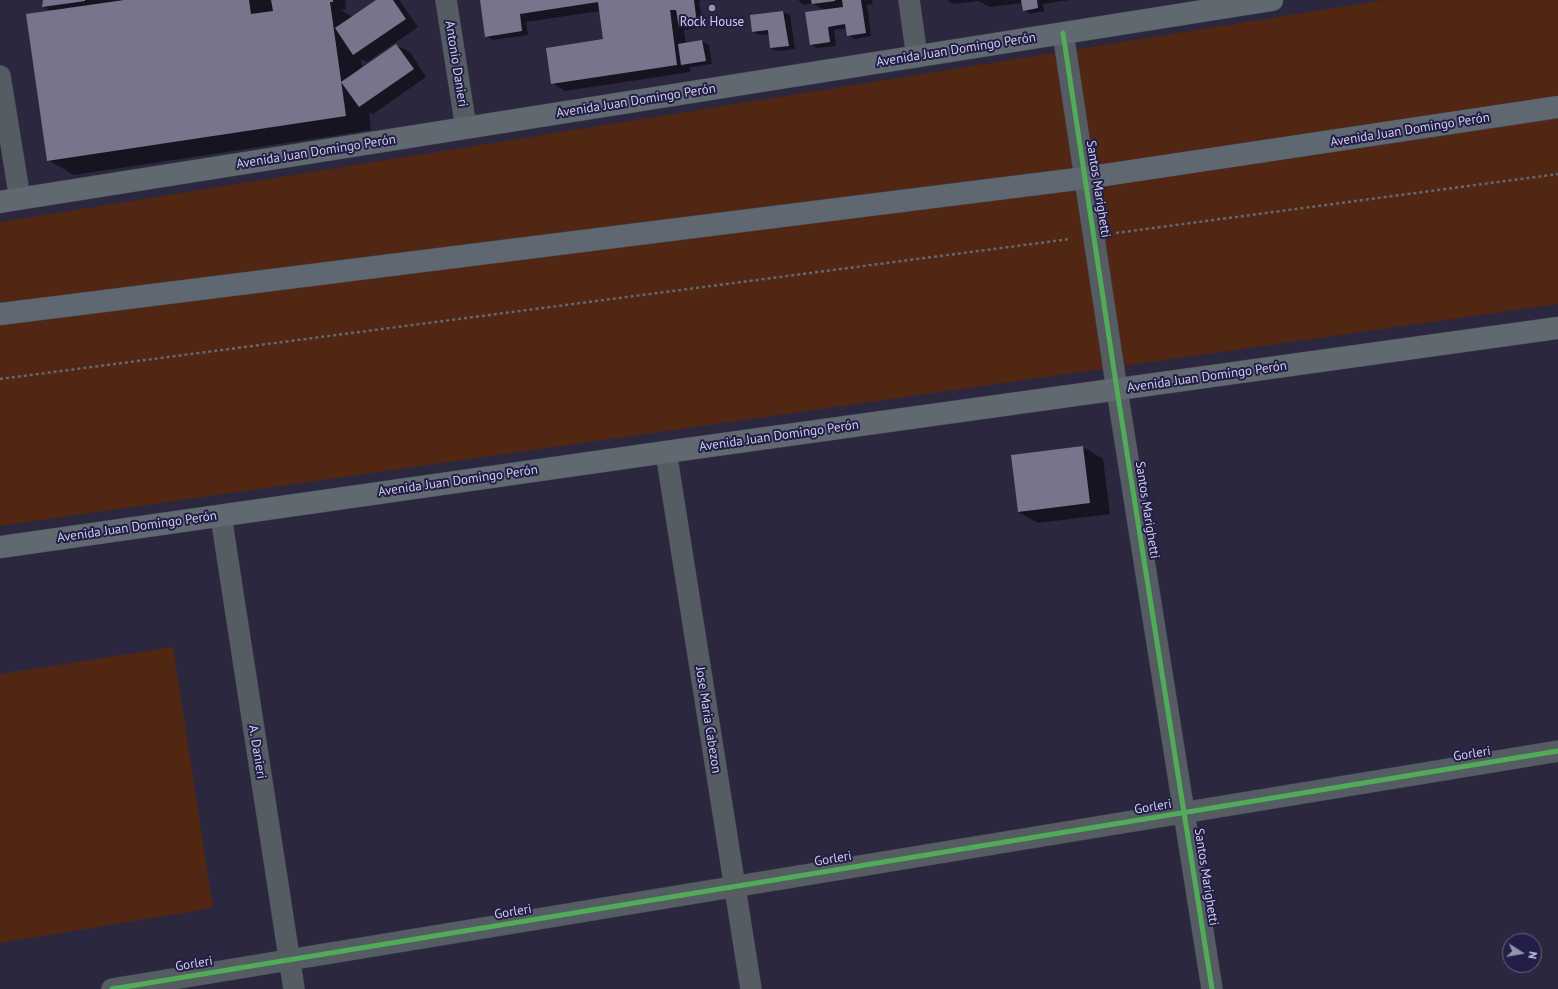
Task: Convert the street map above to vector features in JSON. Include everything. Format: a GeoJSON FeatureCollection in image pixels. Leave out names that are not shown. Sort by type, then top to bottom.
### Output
{"type":"FeatureCollection","features":[{"type":"Feature","properties":{"kind":"main road","name":"Avenida Juan Domingo Perón"},"geometry":{"type":"LineString","coordinates":[[10,201],[1261,1]]}},
{"type":"Feature","properties":{"kind":"main road","name":"Avenida Juan Domingo Perón"},"geometry":{"type":"LineString","coordinates":[[0,314],[1085,178],[1558,107]]}},
{"type":"Feature","properties":{"kind":"main road","name":"Avenida Juan Domingo Perón"},"geometry":{"type":"LineString","coordinates":[[0,547],[666,452],[1558,328]]}},
{"type":"Feature","properties":{"kind":"street","name":"Antonio Danieri"},"geometry":{"type":"LineString","coordinates":[[446,0],[466,128]]}},
{"type":"Feature","properties":{"kind":"street"},"geometry":{"type":"LineString","coordinates":[[908,0],[917,56]]}},
{"type":"Feature","properties":{"kind":"street","name":"Santos Marighetti"},"geometry":{"type":"LineString","coordinates":[[1063,33],[1117,390],[1212,989]]}},
{"type":"Feature","properties":{"kind":"street"},"geometry":{"type":"LineString","coordinates":[[0,76],[10,201]]}},
{"type":"Feature","properties":{"kind":"street","name":"Jose Maria Cabezon"},"geometry":{"type":"LineString","coordinates":[[666,452],[751,989]]}},
{"type":"Feature","properties":{"kind":"street","name":"A. Danieri"},"geometry":{"type":"LineString","coordinates":[[221,516],[294,989]]}},
{"type":"Feature","properties":{"kind":"street","name":"Gorleri"},"geometry":{"type":"LineString","coordinates":[[112,989],[1558,751]]}},
{"type":"Feature","properties":{"kind":"path"},"geometry":{"type":"LineString","coordinates":[[0,379],[1558,174]]}},
{"type":"Feature","properties":{"kind":"shaded area"},"geometry":{"type":"Polygon","coordinates":[[[1384,0],[1558,0],[1558,304],[0,526],[0,222],[1384,0]]]}},
{"type":"Feature","properties":{"kind":"shaded area"},"geometry":{"type":"Polygon","coordinates":[[[173,647],[213,908],[0,943],[0,674],[173,647]]]}},
{"type":"Feature","properties":{"kind":"building"},"geometry":{"type":"Polygon","coordinates":[[[43,0],[85,0],[85,1],[42,7],[43,0]]]}},
{"type":"Feature","properties":{"kind":"building"},"geometry":{"type":"Polygon","coordinates":[[[124,0],[249,0],[251,14],[273,11],[271,0],[333,0],[333,2],[330,2],[346,116],[47,161],[26,14],[124,0]]]}},
{"type":"Feature","properties":{"kind":"building"},"geometry":{"type":"Polygon","coordinates":[[[376,0],[393,0],[406,19],[353,55],[335,28],[376,0]]]}},
{"type":"Feature","properties":{"kind":"building"},"geometry":{"type":"Polygon","coordinates":[[[480,0],[694,0],[697,24],[679,27],[676,10],[670,10],[677,65],[551,84],[546,48],[603,39],[598,2],[520,14],[522,31],[485,37],[480,0]]]}},
{"type":"Feature","properties":{"kind":"building"},"geometry":{"type":"Polygon","coordinates":[[[811,0],[835,0],[835,1],[812,4],[811,0]]]}},
{"type":"Feature","properties":{"kind":"building"},"geometry":{"type":"Polygon","coordinates":[[[842,0],[861,0],[866,33],[847,36],[845,24],[828,27],[830,42],[810,45],[805,12],[843,7],[842,0]]]}},
{"type":"Feature","properties":{"kind":"building"},"geometry":{"type":"Polygon","coordinates":[[[1021,0],[1037,0],[1038,8],[1023,11],[1021,0]]]}},
{"type":"Feature","properties":{"kind":"building"},"geometry":{"type":"Polygon","coordinates":[[[783,11],[789,46],[770,48],[768,30],[752,32],[750,15],[783,11]]]}},
{"type":"Feature","properties":{"kind":"building"},"geometry":{"type":"Polygon","coordinates":[[[702,40],[706,61],[681,65],[678,44],[702,40]]]}},
{"type":"Feature","properties":{"kind":"building"},"geometry":{"type":"Polygon","coordinates":[[[396,44],[414,69],[359,107],[341,82],[396,44]]]}},
{"type":"Feature","properties":{"kind":"building"},"geometry":{"type":"Polygon","coordinates":[[[1083,446],[1090,503],[1018,512],[1011,455],[1083,446]]]}},
{"type":"Feature","properties":{"kind":"cycle path"},"geometry":{"type":"LineString","coordinates":[[1063,33],[1117,390],[1212,989]]}},
{"type":"Feature","properties":{"kind":"cycle path"},"geometry":{"type":"LineString","coordinates":[[112,989],[1558,751]]}},
{"type":"Feature","properties":{"kind":"place","name":"Rock House"},"geometry":{"type":"Point","coordinates":[712,8]}}]}
